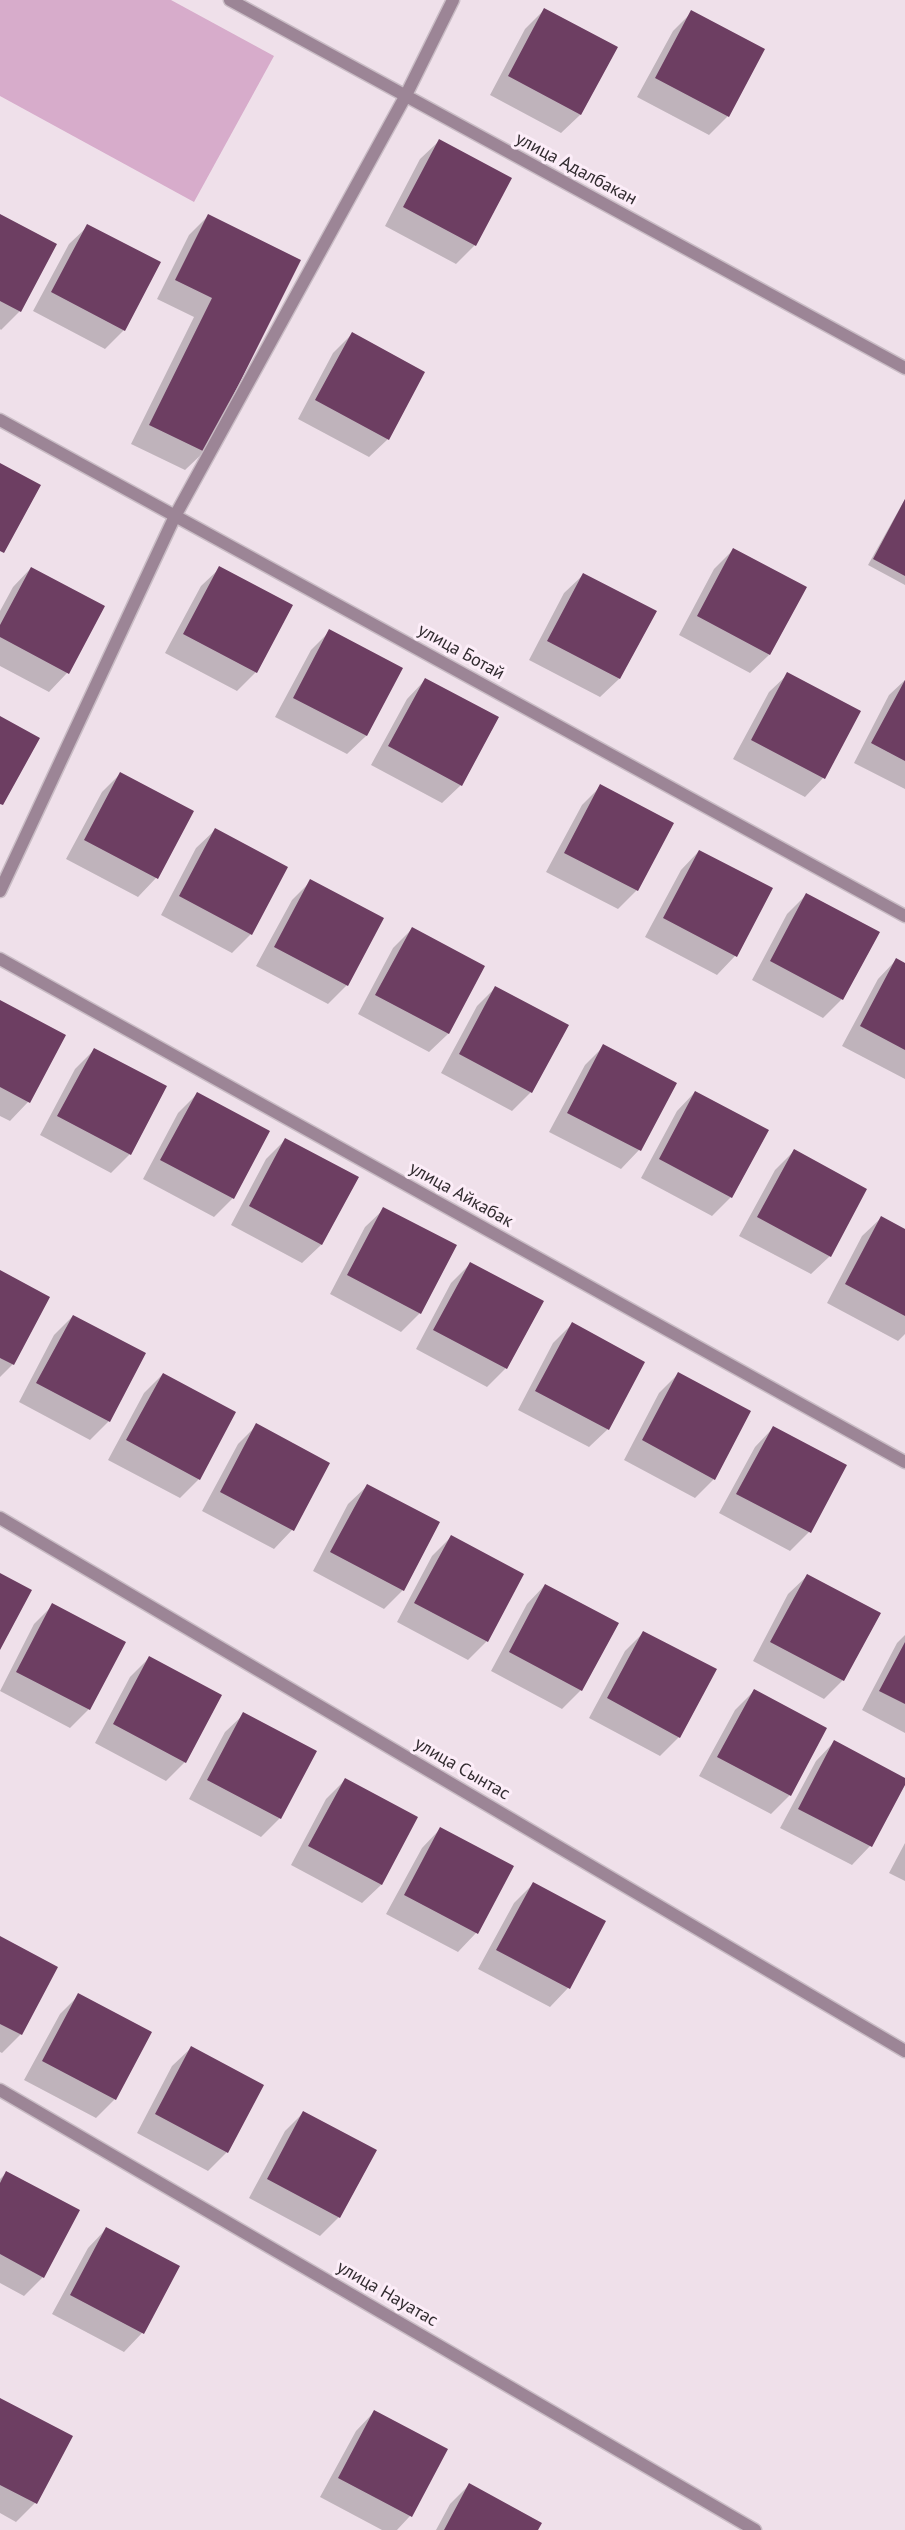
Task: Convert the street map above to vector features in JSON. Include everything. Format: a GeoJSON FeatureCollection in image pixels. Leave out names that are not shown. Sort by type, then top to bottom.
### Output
{"type":"FeatureCollection","features":[{"type":"Feature","properties":{"kind":"street","name":"улица Адалбакан"},"geometry":{"type":"LineString","coordinates":[[231,0],[905,368]]}},
{"type":"Feature","properties":{"kind":"street"},"geometry":{"type":"LineString","coordinates":[[0,891],[175,516],[405,97],[453,0]]}},
{"type":"Feature","properties":{"kind":"street","name":"улица Ботай"},"geometry":{"type":"LineString","coordinates":[[0,420],[905,916]]}},
{"type":"Feature","properties":{"kind":"street","name":"улица Айкабак"},"geometry":{"type":"LineString","coordinates":[[0,958],[905,1462]]}},
{"type":"Feature","properties":{"kind":"street","name":"улица Сынтас"},"geometry":{"type":"LineString","coordinates":[[0,1518],[905,2051]]}},
{"type":"Feature","properties":{"kind":"street","name":"улица Науатас"},"geometry":{"type":"LineString","coordinates":[[0,2090],[755,2530]]}},
{"type":"Feature","properties":{"kind":"shaded area"},"geometry":{"type":"Polygon","coordinates":[[[0,0],[171,0],[274,56],[194,202],[0,96],[0,0]]]}},
{"type":"Feature","properties":{"kind":"building"},"geometry":{"type":"Polygon","coordinates":[[[544,8],[618,47],[581,115],[508,76],[544,8]]]}},
{"type":"Feature","properties":{"kind":"building"},"geometry":{"type":"Polygon","coordinates":[[[691,10],[765,49],[729,117],[655,78],[691,10]]]}},
{"type":"Feature","properties":{"kind":"building"},"geometry":{"type":"Polygon","coordinates":[[[439,139],[512,178],[476,246],[403,207],[439,139]]]}},
{"type":"Feature","properties":{"kind":"building"},"geometry":{"type":"Polygon","coordinates":[[[0,214],[57,244],[21,312],[0,301],[0,214]]]}},
{"type":"Feature","properties":{"kind":"building"},"geometry":{"type":"Polygon","coordinates":[[[208,214],[301,260],[205,452],[149,425],[212,298],[175,280],[208,214]]]}},
{"type":"Feature","properties":{"kind":"building"},"geometry":{"type":"Polygon","coordinates":[[[87,224],[161,262],[125,331],[51,292],[87,224]]]}},
{"type":"Feature","properties":{"kind":"building"},"geometry":{"type":"Polygon","coordinates":[[[352,332],[425,372],[389,440],[315,400],[352,332]]]}},
{"type":"Feature","properties":{"kind":"building"},"geometry":{"type":"Polygon","coordinates":[[[0,463],[41,485],[4,553],[0,551],[0,463]]]}},
{"type":"Feature","properties":{"kind":"building"},"geometry":{"type":"Polygon","coordinates":[[[905,499],[905,576],[873,559],[905,499]]]}},
{"type":"Feature","properties":{"kind":"building"},"geometry":{"type":"Polygon","coordinates":[[[733,548],[807,587],[770,655],[697,616],[733,548]]]}},
{"type":"Feature","properties":{"kind":"building"},"geometry":{"type":"Polygon","coordinates":[[[219,566],[293,605],[257,673],[183,634],[219,566]]]}},
{"type":"Feature","properties":{"kind":"building"},"geometry":{"type":"Polygon","coordinates":[[[31,567],[105,606],[69,674],[0,637],[0,625],[31,567]]]}},
{"type":"Feature","properties":{"kind":"building"},"geometry":{"type":"Polygon","coordinates":[[[583,573],[657,611],[620,679],[547,641],[583,573]]]}},
{"type":"Feature","properties":{"kind":"building"},"geometry":{"type":"Polygon","coordinates":[[[329,629],[403,668],[367,736],[293,698],[329,629]]]}},
{"type":"Feature","properties":{"kind":"building"},"geometry":{"type":"Polygon","coordinates":[[[787,672],[861,711],[825,779],[751,740],[787,672]]]}},
{"type":"Feature","properties":{"kind":"building"},"geometry":{"type":"Polygon","coordinates":[[[425,678],[499,717],[462,786],[388,746],[425,678]]]}},
{"type":"Feature","properties":{"kind":"building"},"geometry":{"type":"Polygon","coordinates":[[[905,680],[905,761],[871,743],[905,680]]]}},
{"type":"Feature","properties":{"kind":"building"},"geometry":{"type":"Polygon","coordinates":[[[0,716],[40,738],[3,805],[0,804],[0,716]]]}},
{"type":"Feature","properties":{"kind":"building"},"geometry":{"type":"Polygon","coordinates":[[[120,772],[194,811],[158,879],[84,840],[120,772]]]}},
{"type":"Feature","properties":{"kind":"building"},"geometry":{"type":"Polygon","coordinates":[[[600,784],[674,823],[638,891],[564,853],[600,784]]]}},
{"type":"Feature","properties":{"kind":"building"},"geometry":{"type":"Polygon","coordinates":[[[215,828],[288,867],[252,935],[179,896],[215,828]]]}},
{"type":"Feature","properties":{"kind":"building"},"geometry":{"type":"Polygon","coordinates":[[[699,850],[773,888],[737,957],[663,918],[699,850]]]}},
{"type":"Feature","properties":{"kind":"building"},"geometry":{"type":"Polygon","coordinates":[[[310,879],[384,918],[348,986],[274,947],[310,879]]]}},
{"type":"Feature","properties":{"kind":"building"},"geometry":{"type":"Polygon","coordinates":[[[806,893],[880,932],[843,1000],[770,961],[806,893]]]}},
{"type":"Feature","properties":{"kind":"building"},"geometry":{"type":"Polygon","coordinates":[[[412,927],[485,966],[449,1034],[375,995],[412,927]]]}},
{"type":"Feature","properties":{"kind":"building"},"geometry":{"type":"Polygon","coordinates":[[[896,958],[905,963],[905,1050],[860,1026],[896,958]]]}},
{"type":"Feature","properties":{"kind":"building"},"geometry":{"type":"Polygon","coordinates":[[[495,986],[569,1025],[532,1093],[459,1054],[495,986]]]}},
{"type":"Feature","properties":{"kind":"building"},"geometry":{"type":"Polygon","coordinates":[[[0,1000],[66,1035],[30,1103],[0,1087],[0,1000]]]}},
{"type":"Feature","properties":{"kind":"building"},"geometry":{"type":"Polygon","coordinates":[[[603,1044],[677,1083],[641,1151],[567,1113],[603,1044]]]}},
{"type":"Feature","properties":{"kind":"building"},"geometry":{"type":"Polygon","coordinates":[[[94,1048],[167,1086],[131,1155],[57,1116],[94,1048]]]}},
{"type":"Feature","properties":{"kind":"building"},"geometry":{"type":"Polygon","coordinates":[[[695,1091],[769,1130],[732,1198],[659,1159],[695,1091]]]}},
{"type":"Feature","properties":{"kind":"building"},"geometry":{"type":"Polygon","coordinates":[[[197,1092],[270,1131],[234,1199],[160,1160],[197,1092]]]}},
{"type":"Feature","properties":{"kind":"building"},"geometry":{"type":"Polygon","coordinates":[[[285,1138],[359,1177],[322,1245],[249,1206],[285,1138]]]}},
{"type":"Feature","properties":{"kind":"building"},"geometry":{"type":"Polygon","coordinates":[[[794,1149],[867,1189],[831,1257],[757,1217],[794,1149]]]}},
{"type":"Feature","properties":{"kind":"building"},"geometry":{"type":"Polygon","coordinates":[[[383,1207],[457,1245],[421,1314],[347,1275],[383,1207]]]}},
{"type":"Feature","properties":{"kind":"building"},"geometry":{"type":"Polygon","coordinates":[[[881,1216],[905,1229],[905,1316],[845,1284],[881,1216]]]}},
{"type":"Feature","properties":{"kind":"building"},"geometry":{"type":"Polygon","coordinates":[[[470,1262],[544,1301],[507,1369],[433,1330],[470,1262]]]}},
{"type":"Feature","properties":{"kind":"building"},"geometry":{"type":"Polygon","coordinates":[[[0,1270],[50,1297],[14,1365],[0,1358],[0,1270]]]}},
{"type":"Feature","properties":{"kind":"building"},"geometry":{"type":"Polygon","coordinates":[[[73,1315],[146,1353],[110,1422],[36,1383],[73,1315]]]}},
{"type":"Feature","properties":{"kind":"building"},"geometry":{"type":"Polygon","coordinates":[[[572,1322],[645,1362],[609,1430],[535,1391],[572,1322]]]}},
{"type":"Feature","properties":{"kind":"building"},"geometry":{"type":"Polygon","coordinates":[[[678,1372],[751,1411],[715,1480],[642,1440],[678,1372]]]}},
{"type":"Feature","properties":{"kind":"building"},"geometry":{"type":"Polygon","coordinates":[[[163,1373],[236,1412],[200,1480],[126,1440],[163,1373]]]}},
{"type":"Feature","properties":{"kind":"building"},"geometry":{"type":"Polygon","coordinates":[[[256,1423],[330,1463],[294,1531],[220,1492],[256,1423]]]}},
{"type":"Feature","properties":{"kind":"building"},"geometry":{"type":"Polygon","coordinates":[[[773,1426],[847,1465],[811,1533],[736,1494],[773,1426]]]}},
{"type":"Feature","properties":{"kind":"building"},"geometry":{"type":"Polygon","coordinates":[[[367,1484],[440,1522],[404,1591],[330,1552],[367,1484]]]}},
{"type":"Feature","properties":{"kind":"building"},"geometry":{"type":"Polygon","coordinates":[[[451,1535],[524,1574],[488,1642],[414,1603],[451,1535]]]}},
{"type":"Feature","properties":{"kind":"building"},"geometry":{"type":"Polygon","coordinates":[[[0,1573],[32,1590],[0,1650],[0,1573]]]}},
{"type":"Feature","properties":{"kind":"building"},"geometry":{"type":"Polygon","coordinates":[[[807,1574],[881,1613],[844,1681],[770,1642],[807,1574]]]}},
{"type":"Feature","properties":{"kind":"building"},"geometry":{"type":"Polygon","coordinates":[[[545,1584],[619,1623],[582,1691],[509,1652],[545,1584]]]}},
{"type":"Feature","properties":{"kind":"building"},"geometry":{"type":"Polygon","coordinates":[[[52,1603],[126,1642],[90,1710],[16,1672],[52,1603]]]}},
{"type":"Feature","properties":{"kind":"building"},"geometry":{"type":"Polygon","coordinates":[[[643,1631],[717,1669],[680,1738],[607,1698],[643,1631]]]}},
{"type":"Feature","properties":{"kind":"building"},"geometry":{"type":"Polygon","coordinates":[[[905,1642],[905,1704],[879,1691],[905,1642]]]}},
{"type":"Feature","properties":{"kind":"building"},"geometry":{"type":"Polygon","coordinates":[[[149,1656],[222,1695],[186,1763],[113,1724],[149,1656]]]}},
{"type":"Feature","properties":{"kind":"building"},"geometry":{"type":"Polygon","coordinates":[[[754,1689],[827,1728],[791,1796],[717,1757],[754,1689]]]}},
{"type":"Feature","properties":{"kind":"building"},"geometry":{"type":"Polygon","coordinates":[[[243,1712],[317,1751],[281,1819],[207,1780],[243,1712]]]}},
{"type":"Feature","properties":{"kind":"building"},"geometry":{"type":"Polygon","coordinates":[[[834,1740],[905,1778],[905,1785],[872,1847],[798,1809],[834,1740]]]}},
{"type":"Feature","properties":{"kind":"building"},"geometry":{"type":"Polygon","coordinates":[[[345,1778],[418,1817],[382,1885],[308,1846],[345,1778]]]}},
{"type":"Feature","properties":{"kind":"building"},"geometry":{"type":"Polygon","coordinates":[[[440,1827],[514,1866],[478,1934],[404,1895],[440,1827]]]}},
{"type":"Feature","properties":{"kind":"building"},"geometry":{"type":"Polygon","coordinates":[[[533,1882],[606,1921],[570,1989],[496,1950],[533,1882]]]}},
{"type":"Feature","properties":{"kind":"building"},"geometry":{"type":"Polygon","coordinates":[[[0,1936],[58,1967],[22,2035],[0,2024],[0,1936]]]}},
{"type":"Feature","properties":{"kind":"building"},"geometry":{"type":"Polygon","coordinates":[[[78,1993],[152,2032],[116,2100],[42,2061],[78,1993]]]}},
{"type":"Feature","properties":{"kind":"building"},"geometry":{"type":"Polygon","coordinates":[[[191,2046],[264,2085],[228,2153],[155,2114],[191,2046]]]}},
{"type":"Feature","properties":{"kind":"building"},"geometry":{"type":"Polygon","coordinates":[[[303,2111],[377,2150],[340,2218],[267,2179],[303,2111]]]}},
{"type":"Feature","properties":{"kind":"building"},"geometry":{"type":"Polygon","coordinates":[[[6,2171],[80,2210],[44,2278],[0,2254],[0,2183],[6,2171]]]}},
{"type":"Feature","properties":{"kind":"building"},"geometry":{"type":"Polygon","coordinates":[[[106,2227],[180,2266],[144,2334],[70,2295],[106,2227]]]}},
{"type":"Feature","properties":{"kind":"building"},"geometry":{"type":"Polygon","coordinates":[[[0,2398],[73,2436],[37,2504],[0,2485],[0,2398]]]}},
{"type":"Feature","properties":{"kind":"building"},"geometry":{"type":"Polygon","coordinates":[[[374,2410],[448,2449],[412,2517],[338,2478],[374,2410]]]}},
{"type":"Feature","properties":{"kind":"building"},"geometry":{"type":"Polygon","coordinates":[[[469,2483],[542,2523],[538,2530],[444,2530],[469,2483]]]}}]}
